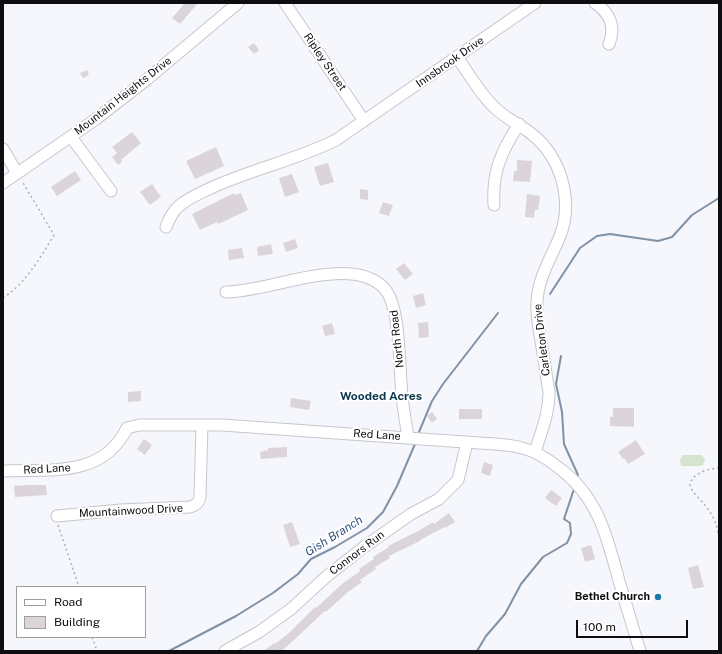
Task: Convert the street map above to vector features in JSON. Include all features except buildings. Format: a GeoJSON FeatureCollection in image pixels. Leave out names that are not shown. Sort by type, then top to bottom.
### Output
{"type":"FeatureCollection","features":[{"type":"Feature","properties":{"kind":"street","name":"Ripley Street"},"geometry":{"type":"LineString","coordinates":[[285,3],[364,121]]}},
{"type":"Feature","properties":{"kind":"street","name":"Innsbrook Drive"},"geometry":{"type":"LineString","coordinates":[[166,226],[169,218],[179,206],[200,193],[225,182],[320,148],[336,140],[535,3]]}},
{"type":"Feature","properties":{"kind":"street"},"geometry":{"type":"LineString","coordinates":[[595,3],[605,11],[612,24],[612,37],[609,44]]}},
{"type":"Feature","properties":{"kind":"street","name":"Mountain Heights Drive"},"geometry":{"type":"LineString","coordinates":[[3,183],[71,137],[146,80],[231,5]]}},
{"type":"Feature","properties":{"kind":"street","name":"Carleton Drive"},"geometry":{"type":"LineString","coordinates":[[457,57],[494,108],[504,116],[519,124],[539,140],[552,157],[562,180],[566,205],[563,225],[542,275],[537,301],[537,315],[549,392],[549,404],[547,416],[534,452]]}},
{"type":"Feature","properties":{"kind":"street"},"geometry":{"type":"LineString","coordinates":[[494,205],[493,192],[497,166],[502,151],[519,124]]}},
{"type":"Feature","properties":{"kind":"street"},"geometry":{"type":"LineString","coordinates":[[71,137],[111,191]]}},
{"type":"Feature","properties":{"kind":"street"},"geometry":{"type":"LineString","coordinates":[[3,149],[18,173]]}},
{"type":"Feature","properties":{"kind":"street","name":"North Road"},"geometry":{"type":"LineString","coordinates":[[226,292],[254,290],[335,273],[363,276],[379,283],[388,294],[395,311],[402,395],[408,437]]}},
{"type":"Feature","properties":{"kind":"street","name":"Red Lane"},"geometry":{"type":"LineString","coordinates":[[3,471],[67,469],[83,466],[101,459],[112,450],[121,440],[127,428],[140,425],[202,425],[408,437],[512,446],[534,452],[552,462],[564,472],[579,486],[595,507],[608,538],[640,651]]}},
{"type":"Feature","properties":{"kind":"street","name":"Mountainwood Drive"},"geometry":{"type":"LineString","coordinates":[[57,516],[121,510],[190,508],[195,506],[200,497],[202,425]]}},
{"type":"Feature","properties":{"kind":"street","name":"Connors Run"},"geometry":{"type":"LineString","coordinates":[[225,651],[259,632],[364,546],[411,514],[439,498],[458,480],[467,442]]}},
{"type":"Feature","properties":{"kind":"path"},"geometry":{"type":"LineString","coordinates":[[3,298],[18,285],[29,272],[54,235],[18,173]]}},
{"type":"Feature","properties":{"kind":"path"},"geometry":{"type":"LineString","coordinates":[[719,468],[699,474],[693,478],[690,485],[716,522],[719,541]]}},
{"type":"Feature","properties":{"kind":"path"},"geometry":{"type":"LineString","coordinates":[[57,516],[60,534],[79,586]]}},
{"type":"Feature","properties":{"kind":"path"},"geometry":{"type":"LineString","coordinates":[[92,638],[97,651]]}},
{"type":"Feature","properties":{"kind":"green space"},"geometry":{"type":"Polygon","coordinates":[[[683,455],[702,455],[705,460],[703,465],[700,466],[681,466],[680,460],[683,455]]]}},
{"type":"Feature","properties":{"kind":"waterway","name":"Gish Branch"},"geometry":{"type":"LineString","coordinates":[[550,294],[580,248],[597,236],[610,234],[658,241],[672,237],[692,215],[719,198]]}},
{"type":"Feature","properties":{"kind":"waterway","name":"Gish Branch"},"geometry":{"type":"LineString","coordinates":[[419,432],[432,401],[443,384],[498,313]]}},
{"type":"Feature","properties":{"kind":"waterway"},"geometry":{"type":"LineString","coordinates":[[561,356],[556,384],[562,412],[564,444],[578,475]]}},
{"type":"Feature","properties":{"kind":"waterway","name":"Gish Branch"},"geometry":{"type":"LineString","coordinates":[[169,651],[236,616],[273,593],[298,574],[311,559],[367,528],[383,512],[397,486],[415,444]]}},
{"type":"Feature","properties":{"kind":"waterway"},"geometry":{"type":"LineString","coordinates":[[477,651],[486,636],[505,614],[521,584],[543,557],[567,543],[571,534],[570,523],[564,519],[574,489]]}},
{"type":"Feature","properties":{"kind":"place","name":"Bethel Church"},"geometry":{"type":"Point","coordinates":[658,597]}},
{"type":"Feature","properties":{"kind":"district","name":"Wooded Acres"},"geometry":{"type":"Point","coordinates":[381,396]}}]}
